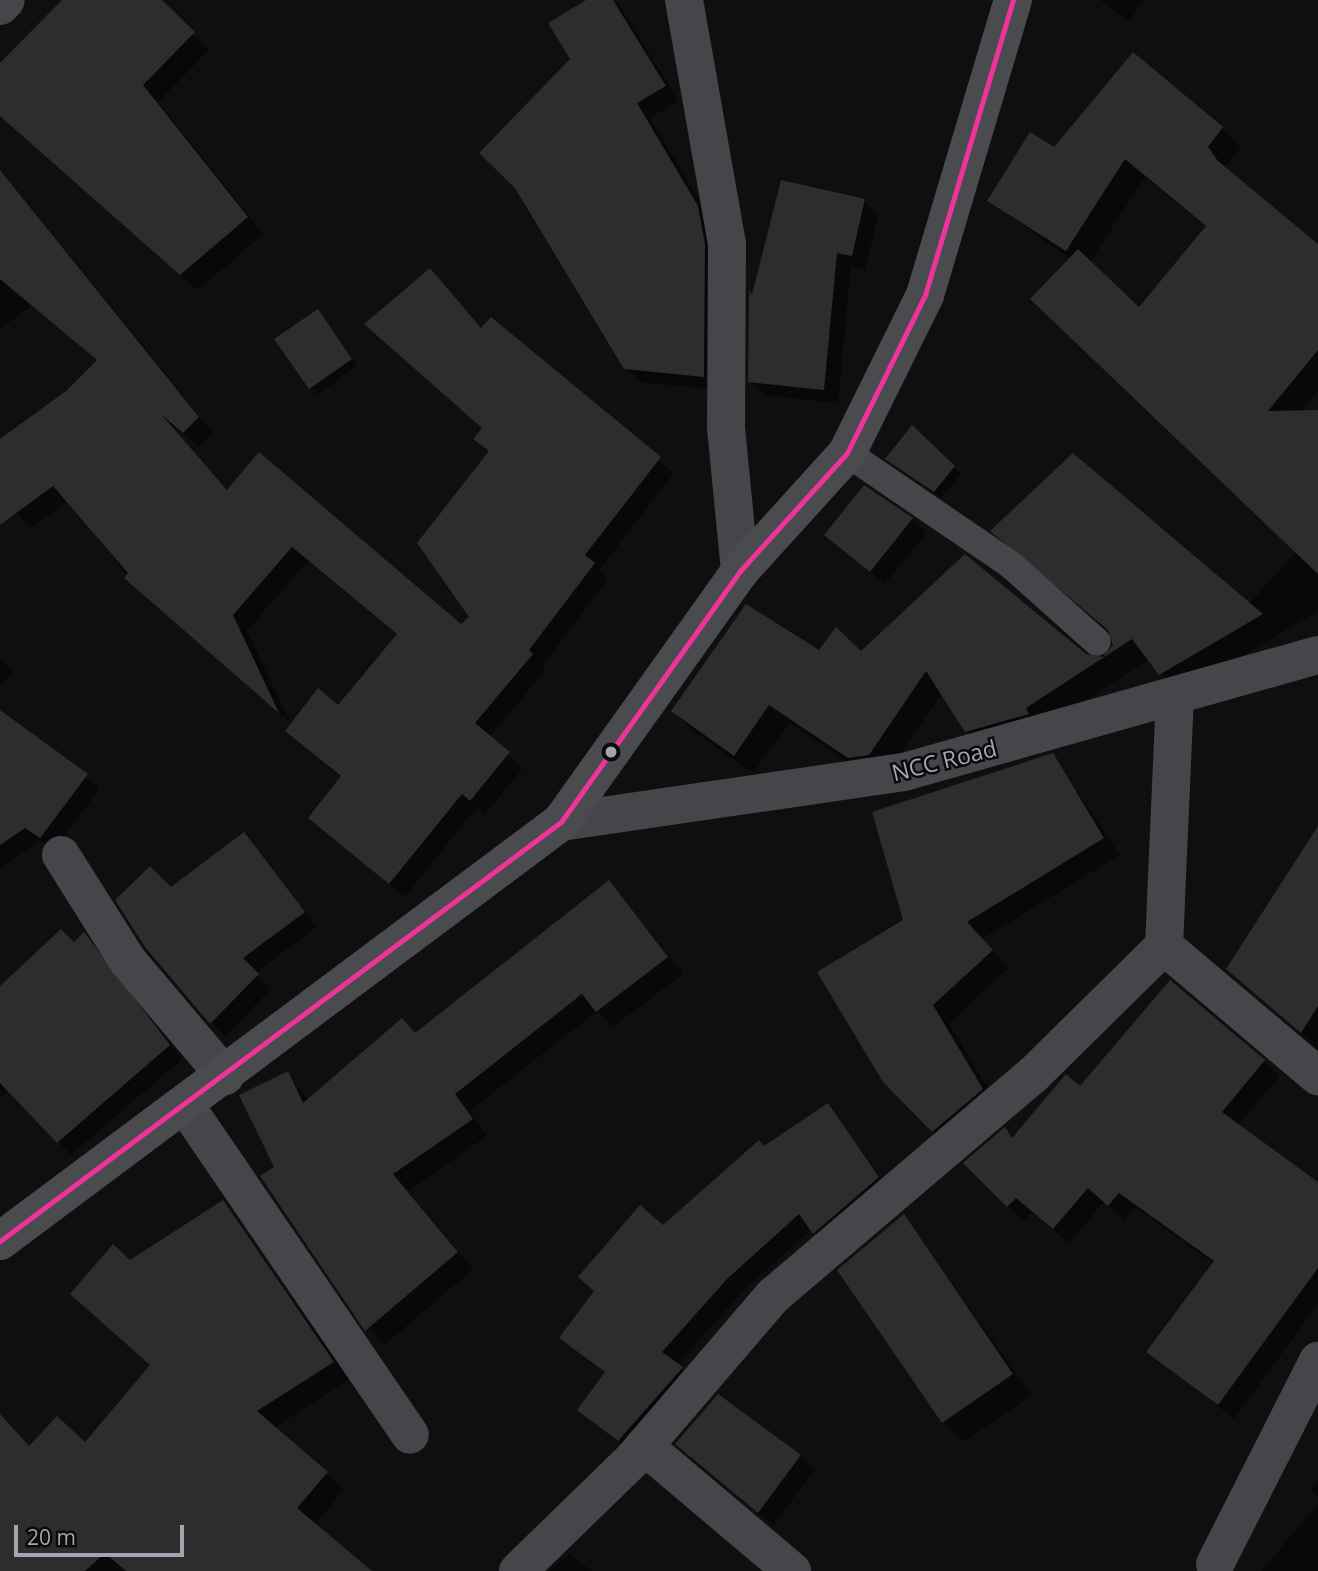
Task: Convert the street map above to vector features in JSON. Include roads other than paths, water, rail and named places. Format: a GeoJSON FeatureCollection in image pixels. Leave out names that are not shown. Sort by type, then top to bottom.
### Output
{"type":"FeatureCollection","features":[{"type":"Feature","properties":{"kind":"main road"},"geometry":{"type":"LineString","coordinates":[[2,1235],[186,1105],[561,822],[740,571],[847,453],[925,295],[1013,0]]}},
{"type":"Feature","properties":{"kind":"street"},"geometry":{"type":"LineString","coordinates":[[0,6],[6,0]]}},
{"type":"Feature","properties":{"kind":"street"},"geometry":{"type":"LineString","coordinates":[[684,0],[727,243],[726,428],[740,571]]}},
{"type":"Feature","properties":{"kind":"street","name":"NCC Road"},"geometry":{"type":"LineString","coordinates":[[561,822],[904,772],[1175,698],[1318,655]]}},
{"type":"Feature","properties":{"kind":"street"},"geometry":{"type":"LineString","coordinates":[[518,1571],[644,1446],[773,1296],[1034,1074],[1164,946],[1175,698]]}},
{"type":"Feature","properties":{"kind":"street"},"geometry":{"type":"LineString","coordinates":[[61,855],[127,960],[225,1076]]}},
{"type":"Feature","properties":{"kind":"street"},"geometry":{"type":"LineString","coordinates":[[1164,946],[1318,1076]]}},
{"type":"Feature","properties":{"kind":"street"},"geometry":{"type":"LineString","coordinates":[[186,1105],[410,1435]]}},
{"type":"Feature","properties":{"kind":"street"},"geometry":{"type":"LineString","coordinates":[[1215,1564],[1318,1361]]}},
{"type":"Feature","properties":{"kind":"street"},"geometry":{"type":"LineString","coordinates":[[644,1446],[792,1571]]}},
{"type":"Feature","properties":{"kind":"lane"},"geometry":{"type":"LineString","coordinates":[[847,453],[1011,565],[1097,642]]}}]}
